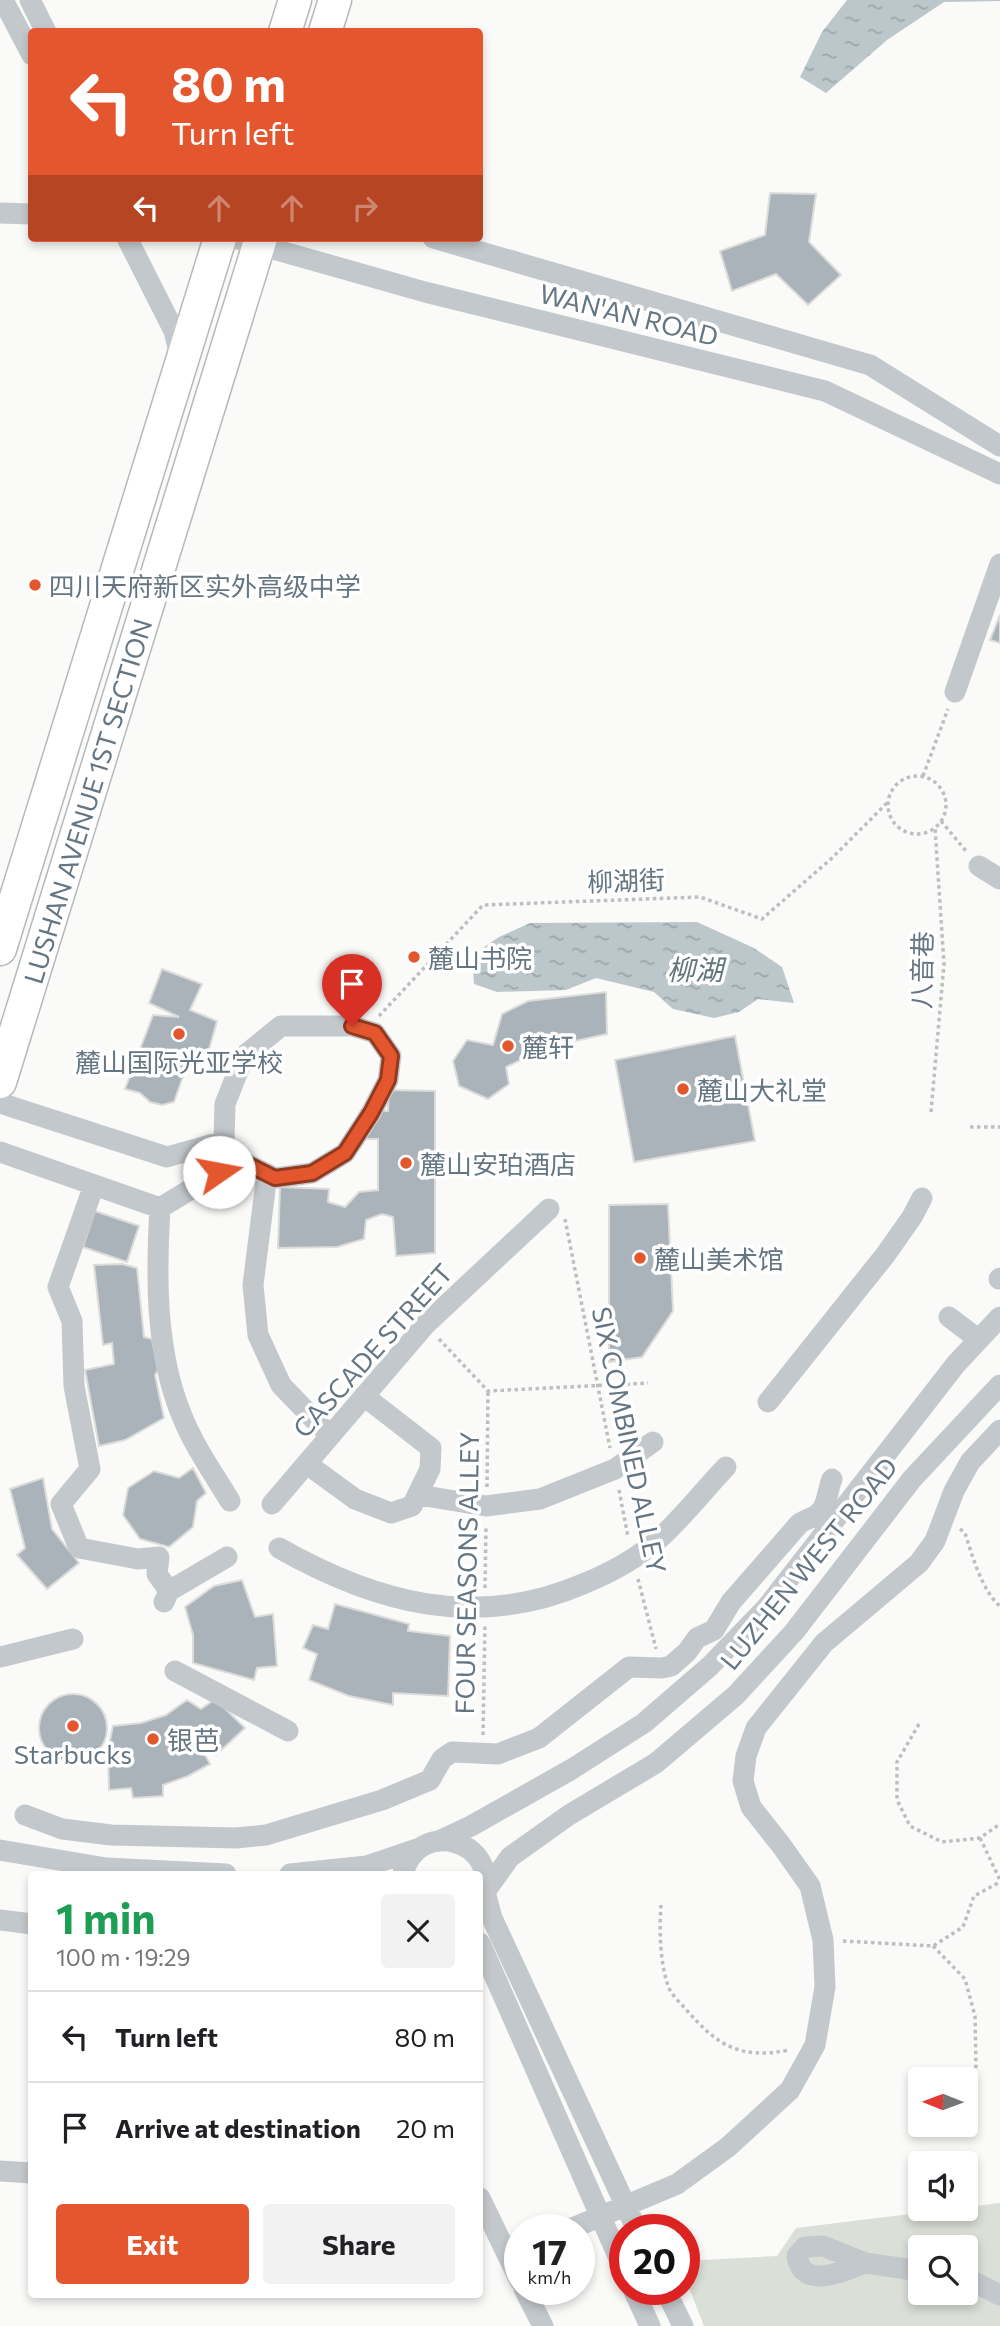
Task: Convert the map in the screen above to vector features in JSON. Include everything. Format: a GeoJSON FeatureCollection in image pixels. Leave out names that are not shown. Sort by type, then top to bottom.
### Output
{"type":"FeatureCollection","features":[{"type":"Feature","properties":{"kind":"highway"},"geometry":{"type":"LineString","coordinates":[[286,28],[295,0]]}},
{"type":"Feature","properties":{"kind":"highway"},"geometry":{"type":"LineString","coordinates":[[326,28],[335,0]]}},
{"type":"Feature","properties":{"kind":"highway","name":"LUSHAN AVENUE 1ST SECTION"},"geometry":{"type":"LineString","coordinates":[[0,949],[219,242]]}},
{"type":"Feature","properties":{"kind":"highway","name":"LUSHAN AVENUE 1ST SECTION"},"geometry":{"type":"LineString","coordinates":[[0,1082],[251,242]]}},
{"type":"Feature","properties":{"kind":"street"},"geometry":{"type":"LineString","coordinates":[[3,0],[28,47]]}},
{"type":"Feature","properties":{"kind":"street"},"geometry":{"type":"LineString","coordinates":[[30,0],[44,28]]}},
{"type":"Feature","properties":{"kind":"street"},"geometry":{"type":"LineString","coordinates":[[0,213],[28,214]]}},
{"type":"Feature","properties":{"kind":"street"},"geometry":{"type":"LineString","coordinates":[[129,242],[174,331],[181,362]]}},
{"type":"Feature","properties":{"kind":"street","name":"WAN'AN ROAD"},"geometry":{"type":"LineString","coordinates":[[254,242],[425,292],[825,391],[1000,474]]}},
{"type":"Feature","properties":{"kind":"street","name":"WAN'AN ROAD"},"geometry":{"type":"LineString","coordinates":[[447,242],[870,365],[1000,446]]}},
{"type":"Feature","properties":{"kind":"street"},"geometry":{"type":"LineString","coordinates":[[955,692],[1000,565]]}},
{"type":"Feature","properties":{"kind":"street"},"geometry":{"type":"LineString","coordinates":[[979,866],[1000,879]]}},
{"type":"Feature","properties":{"kind":"street"},"geometry":{"type":"LineString","coordinates":[[0,1103],[167,1157],[225,1141],[225,1104],[244,1056],[281,1026],[352,1026],[375,1033],[391,1056],[388,1080],[371,1113],[345,1153],[312,1173],[275,1178],[239,1160],[160,1208]]}},
{"type":"Feature","properties":{"kind":"street"},"geometry":{"type":"LineString","coordinates":[[0,1153],[160,1208]]}},
{"type":"Feature","properties":{"kind":"street"},"geometry":{"type":"LineString","coordinates":[[267,1174],[253,1284],[258,1335],[281,1385],[330,1436]]}},
{"type":"Feature","properties":{"kind":"street"},"geometry":{"type":"LineString","coordinates":[[94,1185],[58,1287],[72,1321],[74,1386],[90,1469],[61,1504],[79,1548],[138,1559],[159,1557],[157,1574],[166,1597],[227,1557]]}},
{"type":"Feature","properties":{"kind":"street"},"geometry":{"type":"LineString","coordinates":[[768,1402],[886,1255],[922,1198]]}},
{"type":"Feature","properties":{"kind":"street"},"geometry":{"type":"LineString","coordinates":[[160,1208],[157,1262],[160,1314],[168,1370],[182,1416],[230,1501]]}},
{"type":"Feature","properties":{"kind":"street","name":"CASCADE STREET"},"geometry":{"type":"LineString","coordinates":[[272,1504],[426,1324],[557,1214]]}},
{"type":"Feature","properties":{"kind":"street"},"geometry":{"type":"LineString","coordinates":[[949,1317],[978,1339]]}},
{"type":"Feature","properties":{"kind":"street"},"geometry":{"type":"LineString","coordinates":[[319,1871],[367,1866],[441,1840],[572,1769],[644,1723],[710,1666],[767,1607],[823,1538],[883,1455],[978,1339],[1000,1317]]}},
{"type":"Feature","properties":{"kind":"street","name":"LUZHEN WEST ROAD"},"geometry":{"type":"LineString","coordinates":[[483,1897],[510,1857],[569,1815],[656,1763],[736,1695],[794,1632],[912,1479],[1000,1385]]}},
{"type":"Feature","properties":{"kind":"street"},"geometry":{"type":"LineString","coordinates":[[307,1464],[355,1499],[391,1513],[412,1506],[430,1469],[431,1448],[364,1396]]}},
{"type":"Feature","properties":{"kind":"street"},"geometry":{"type":"LineString","coordinates":[[595,2218],[677,2184],[728,2147],[790,2090],[815,2045],[825,1987],[823,1940],[810,1886],[751,1808],[743,1781],[746,1756],[755,1728],[824,1643],[919,1563],[935,1541],[954,1491],[970,1462],[1000,1430]]}},
{"type":"Feature","properties":{"kind":"street"},"geometry":{"type":"LineString","coordinates":[[419,1495],[486,1506],[540,1499],[615,1469],[653,1442]]}},
{"type":"Feature","properties":{"kind":"street"},"geometry":{"type":"LineString","coordinates":[[279,1548],[347,1583],[397,1598],[444,1607],[485,1609],[553,1597],[609,1573],[659,1539],[726,1467]]}},
{"type":"Feature","properties":{"kind":"street"},"geometry":{"type":"LineString","coordinates":[[25,1815],[62,1829],[111,1835],[236,1838],[266,1835],[382,1800],[430,1780],[442,1759],[452,1752],[498,1754],[538,1738],[629,1667],[671,1666],[698,1638],[714,1630],[731,1602],[799,1524],[823,1510],[832,1479]]}},
{"type":"Feature","properties":{"kind":"street"},"geometry":{"type":"LineString","coordinates":[[0,1657],[73,1639]]}},
{"type":"Feature","properties":{"kind":"street"},"geometry":{"type":"LineString","coordinates":[[175,1671],[288,1731]]}},
{"type":"Feature","properties":{"kind":"street"},"geometry":{"type":"LineString","coordinates":[[441,1840],[452,1841],[475,1854],[486,1878],[483,1893]]}},
{"type":"Feature","properties":{"kind":"street"},"geometry":{"type":"LineString","coordinates":[[404,1871],[411,1857],[419,1849]]}},
{"type":"Feature","properties":{"kind":"street"},"geometry":{"type":"LineString","coordinates":[[0,1850],[106,1868],[166,1871]]}},
{"type":"Feature","properties":{"kind":"street"},"geometry":{"type":"LineString","coordinates":[[483,1900],[629,2214]]}},
{"type":"Feature","properties":{"kind":"street"},"geometry":{"type":"LineString","coordinates":[[0,1920],[28,1924]]}},
{"type":"Feature","properties":{"kind":"street"},"geometry":{"type":"LineString","coordinates":[[483,1950],[609,2238]]}},
{"type":"Feature","properties":{"kind":"street"},"geometry":{"type":"LineString","coordinates":[[0,2171],[28,2174]]}},
{"type":"Feature","properties":{"kind":"street"},"geometry":{"type":"LineString","coordinates":[[483,2203],[504,2237]]}},
{"type":"Feature","properties":{"kind":"street"},"geometry":{"type":"LineString","coordinates":[[865,2263],[908,2269]]}},
{"type":"Feature","properties":{"kind":"street"},"geometry":{"type":"LineString","coordinates":[[978,2284],[1000,2295]]}},
{"type":"Feature","properties":{"kind":"street"},"geometry":{"type":"LineString","coordinates":[[532,2305],[543,2326]]}},
{"type":"Feature","properties":{"kind":"street"},"geometry":{"type":"LineString","coordinates":[[640,2305],[650,2326]]}},
{"type":"Feature","properties":{"kind":"street"},"geometry":{"type":"LineString","coordinates":[[673,2305],[683,2326]]}},
{"type":"Feature","properties":{"kind":"path"},"geometry":{"type":"LineString","coordinates":[[923,776],[955,692]]}},
{"type":"Feature","properties":{"kind":"path"},"geometry":{"type":"LineString","coordinates":[[923,776],[932,779],[944,793],[945,812],[935,828],[917,834],[908,832],[893,821],[888,802],[896,784],[904,778],[923,776]]}},
{"type":"Feature","properties":{"kind":"path","name":"柳湖街"},"geometry":{"type":"LineString","coordinates":[[379,1016],[483,905],[700,897],[762,919],[832,858],[888,802]]}},
{"type":"Feature","properties":{"kind":"path"},"geometry":{"type":"LineString","coordinates":[[941,821],[979,866]]}},
{"type":"Feature","properties":{"kind":"path","name":"八音巷"},"geometry":{"type":"LineString","coordinates":[[931,1112],[944,964],[935,828]]}},
{"type":"Feature","properties":{"kind":"path"},"geometry":{"type":"LineString","coordinates":[[970,1127],[1000,1127]]}},
{"type":"Feature","properties":{"kind":"path","name":"SIX COMBINED ALLEY"},"geometry":{"type":"LineString","coordinates":[[557,1214],[598,1385],[632,1557],[662,1668]]}},
{"type":"Feature","properties":{"kind":"path"},"geometry":{"type":"LineString","coordinates":[[426,1324],[488,1391],[648,1382]]}},
{"type":"Feature","properties":{"kind":"path","name":"FOUR SEASONS ALLEY"},"geometry":{"type":"LineString","coordinates":[[483,1755],[488,1391]]}},
{"type":"Feature","properties":{"kind":"path"},"geometry":{"type":"LineString","coordinates":[[944,1518],[965,1533],[978,1571],[995,1602],[1000,1606]]}},
{"type":"Feature","properties":{"kind":"path"},"geometry":{"type":"LineString","coordinates":[[919,1724],[897,1762],[897,1800],[910,1826],[942,1842],[980,1838],[1000,1824]]}},
{"type":"Feature","properties":{"kind":"path"},"geometry":{"type":"LineString","coordinates":[[823,1940],[933,1946],[963,1927],[974,1896],[1000,1881],[980,1838]]}},
{"type":"Feature","properties":{"kind":"path"},"geometry":{"type":"LineString","coordinates":[[661,1905],[659,1933],[668,1989],[701,2026],[731,2049],[772,2053],[815,2045]]}},
{"type":"Feature","properties":{"kind":"path"},"geometry":{"type":"LineString","coordinates":[[933,1946],[965,1979],[975,2016],[976,2067]]}},
{"type":"Feature","properties":{"kind":"shaded area"},"geometry":{"type":"Polygon","coordinates":[[[1000,2203],[1000,2326],[704,2326],[696,2305],[700,2305],[700,2260],[777,2256],[796,2228],[908,2214],[908,2221],[978,2221],[978,2206],[1000,2203]]]}},
{"type":"Feature","properties":{"kind":"water"},"geometry":{"type":"Polygon","coordinates":[[[847,0],[1000,1],[944,2],[887,40],[826,93],[800,77],[822,32],[847,0]]]}},
{"type":"Feature","properties":{"kind":"water","name":"柳湖"},"geometry":{"type":"Polygon","coordinates":[[[697,922],[754,948],[782,967],[794,1003],[758,999],[739,1012],[714,1018],[673,1009],[654,992],[596,978],[566,990],[497,992],[474,984],[472,955],[499,937],[530,923],[697,922]]]}},
{"type":"Feature","properties":{"kind":"building"},"geometry":{"type":"Polygon","coordinates":[[[770,193],[816,194],[809,242],[841,275],[808,305],[776,274],[732,291],[720,251],[765,235],[770,193]]]}},
{"type":"Feature","properties":{"kind":"building"},"geometry":{"type":"Polygon","coordinates":[[[1000,615],[1000,643],[990,640],[1000,615]]]}},
{"type":"Feature","properties":{"kind":"building","name":"麓山国际光亚学校"},"geometry":{"type":"Polygon","coordinates":[[[162,969],[202,984],[190,1010],[217,1021],[208,1053],[193,1048],[174,1102],[162,1105],[150,1102],[140,1093],[125,1089],[153,1015],[179,1017],[149,1003],[162,969]]]}},
{"type":"Feature","properties":{"kind":"building","name":"麓轩"},"geometry":{"type":"Polygon","coordinates":[[[606,992],[607,1034],[548,1047],[506,1067],[509,1084],[488,1099],[459,1086],[453,1061],[467,1040],[493,1045],[502,1014],[528,1001],[606,992]]]}},
{"type":"Feature","properties":{"kind":"building","name":"麓山大礼堂"},"geometry":{"type":"Polygon","coordinates":[[[735,1036],[755,1141],[634,1162],[615,1060],[735,1036]]]}},
{"type":"Feature","properties":{"kind":"building","name":"麓山安珀酒店"},"geometry":{"type":"Polygon","coordinates":[[[389,1090],[435,1091],[435,1253],[396,1256],[393,1217],[382,1214],[366,1220],[364,1239],[337,1247],[278,1248],[280,1187],[329,1189],[328,1202],[345,1207],[359,1192],[378,1190],[378,1139],[365,1139],[361,1110],[388,1111],[389,1090]]]}},
{"type":"Feature","properties":{"kind":"building","name":"麓山美术馆"},"geometry":{"type":"Polygon","coordinates":[[[668,1204],[673,1311],[642,1357],[609,1362],[609,1205],[668,1204]]]}},
{"type":"Feature","properties":{"kind":"building"},"geometry":{"type":"Polygon","coordinates":[[[95,1211],[139,1226],[127,1262],[83,1247],[95,1211]]]}},
{"type":"Feature","properties":{"kind":"building"},"geometry":{"type":"Polygon","coordinates":[[[122,1264],[137,1268],[144,1337],[152,1339],[158,1370],[155,1375],[164,1418],[125,1440],[99,1446],[85,1370],[114,1364],[112,1343],[103,1345],[94,1265],[122,1264]]]}},
{"type":"Feature","properties":{"kind":"building"},"geometry":{"type":"Polygon","coordinates":[[[193,1468],[206,1493],[197,1501],[193,1527],[169,1547],[140,1539],[123,1515],[128,1488],[154,1471],[179,1478],[193,1468]]]}},
{"type":"Feature","properties":{"kind":"building"},"geometry":{"type":"Polygon","coordinates":[[[43,1478],[52,1529],[79,1563],[47,1589],[17,1555],[25,1548],[10,1489],[43,1478]]]}},
{"type":"Feature","properties":{"kind":"building"},"geometry":{"type":"Polygon","coordinates":[[[242,1580],[255,1617],[273,1614],[277,1666],[257,1668],[254,1680],[193,1663],[193,1635],[185,1607],[214,1586],[242,1580]]]}},
{"type":"Feature","properties":{"kind":"building"},"geometry":{"type":"Polygon","coordinates":[[[335,1604],[409,1624],[408,1631],[450,1636],[448,1696],[393,1693],[393,1705],[349,1696],[309,1680],[317,1654],[303,1648],[313,1625],[328,1629],[335,1604]]]}},
{"type":"Feature","properties":{"kind":"building","name":"Starbucks"},"geometry":{"type":"Polygon","coordinates":[[[73,1694],[86,1697],[97,1704],[104,1715],[107,1728],[104,1741],[97,1752],[86,1759],[73,1762],[60,1759],[49,1752],[42,1741],[39,1728],[42,1715],[49,1704],[60,1697],[73,1694]]]}},
{"type":"Feature","properties":{"kind":"building","name":"银芭"},"geometry":{"type":"Polygon","coordinates":[[[215,1699],[245,1728],[216,1755],[191,1729],[210,1764],[163,1785],[163,1796],[133,1798],[131,1788],[109,1790],[108,1749],[113,1726],[141,1723],[166,1715],[187,1700],[201,1709],[215,1699]]]}},
{"type":"Feature","properties":{"kind":"place","name":"四川天府新区实外高级中学"},"geometry":{"type":"Point","coordinates":[35,585]}},
{"type":"Feature","properties":{"kind":"place","name":"麓山书院"},"geometry":{"type":"Point","coordinates":[414,957]}},
{"type":"Feature","properties":{"kind":"place","name":"麓山国际光亚学校"},"geometry":{"type":"Point","coordinates":[179,1034]}},
{"type":"Feature","properties":{"kind":"place","name":"麓轩"},"geometry":{"type":"Point","coordinates":[508,1046]}},
{"type":"Feature","properties":{"kind":"place","name":"麓山大礼堂"},"geometry":{"type":"Point","coordinates":[683,1089]}},
{"type":"Feature","properties":{"kind":"place","name":"麓山安珀酒店"},"geometry":{"type":"Point","coordinates":[406,1163]}},
{"type":"Feature","properties":{"kind":"place","name":"麓山美术馆"},"geometry":{"type":"Point","coordinates":[640,1258]}},
{"type":"Feature","properties":{"kind":"place","name":"Starbucks"},"geometry":{"type":"Point","coordinates":[73,1726]}},
{"type":"Feature","properties":{"kind":"place","name":"银芭"},"geometry":{"type":"Point","coordinates":[153,1739]}},
{"type":"Feature","properties":{"kind":"route"},"geometry":{"type":"LineString","coordinates":[[219,1172],[239,1160],[275,1178],[312,1173],[345,1153],[371,1113],[388,1080],[391,1056],[375,1033],[352,1026]]}}]}
